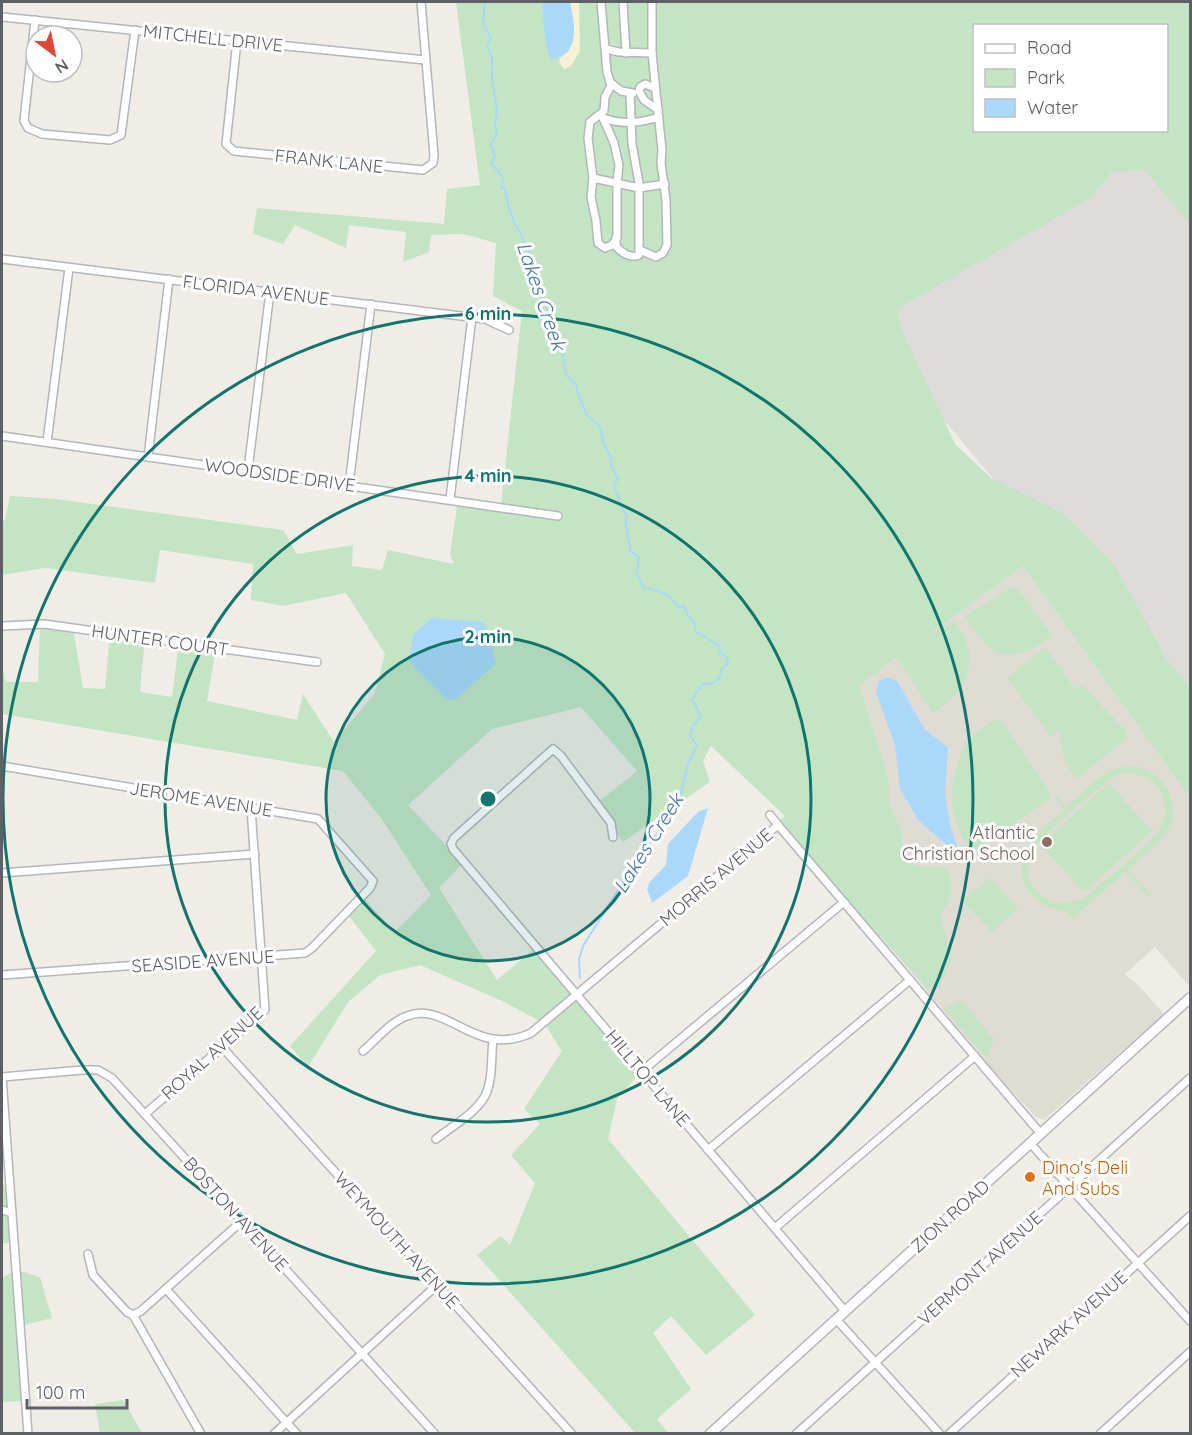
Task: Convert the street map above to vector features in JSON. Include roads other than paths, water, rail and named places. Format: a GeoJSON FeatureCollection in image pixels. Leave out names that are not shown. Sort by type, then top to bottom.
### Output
{"type":"FeatureCollection","features":[{"type":"Feature","properties":{"kind":"street"},"geometry":{"type":"LineString","coordinates":[[421,2],[425,60]]}},
{"type":"Feature","properties":{"kind":"street"},"geometry":{"type":"LineString","coordinates":[[601,2],[611,86],[605,97],[602,116],[614,143],[619,163],[616,246],[622,253],[636,257],[640,250],[639,188],[630,123],[630,93]]}},
{"type":"Feature","properties":{"kind":"street"},"geometry":{"type":"LineString","coordinates":[[623,2],[627,53]]}},
{"type":"Feature","properties":{"kind":"street"},"geometry":{"type":"LineString","coordinates":[[640,250],[654,257],[663,253],[666,248],[665,184],[661,164],[652,53],[652,2]]}},
{"type":"Feature","properties":{"kind":"street","name":"MITCHELL DRIVE"},"geometry":{"type":"LineString","coordinates":[[2,17],[425,60]]}},
{"type":"Feature","properties":{"kind":"street"},"geometry":{"type":"LineString","coordinates":[[34,20],[24,121],[28,128],[42,134],[110,140],[122,135],[135,30]]}},
{"type":"Feature","properties":{"kind":"street","name":"FRANK LANE"},"geometry":{"type":"LineString","coordinates":[[237,41],[226,144],[234,152],[250,154],[423,170],[433,163],[432,119],[425,60]]}},
{"type":"Feature","properties":{"kind":"street"},"geometry":{"type":"LineString","coordinates":[[606,49],[627,53],[652,53]]}},
{"type":"Feature","properties":{"kind":"street"},"geometry":{"type":"LineString","coordinates":[[610,82],[621,91],[639,92]]}},
{"type":"Feature","properties":{"kind":"street"},"geometry":{"type":"LineString","coordinates":[[655,88],[645,84],[640,87],[639,92],[658,113]]}},
{"type":"Feature","properties":{"kind":"street"},"geometry":{"type":"LineString","coordinates":[[617,238],[607,248],[598,243],[597,221],[591,197],[593,178],[588,127],[590,122],[602,116],[630,123],[643,122],[658,113]]}},
{"type":"Feature","properties":{"kind":"street"},"geometry":{"type":"LineString","coordinates":[[593,178],[639,188],[665,184]]}},
{"type":"Feature","properties":{"kind":"street","name":"FLORIDA AVENUE"},"geometry":{"type":"LineString","coordinates":[[2,259],[472,317],[485,319],[509,330]]}},
{"type":"Feature","properties":{"kind":"street"},"geometry":{"type":"LineString","coordinates":[[47,442],[69,268]]}},
{"type":"Feature","properties":{"kind":"street"},"geometry":{"type":"LineString","coordinates":[[148,457],[169,279]]}},
{"type":"Feature","properties":{"kind":"street"},"geometry":{"type":"LineString","coordinates":[[248,470],[270,292]]}},
{"type":"Feature","properties":{"kind":"street"},"geometry":{"type":"LineString","coordinates":[[349,485],[371,304]]}},
{"type":"Feature","properties":{"kind":"street"},"geometry":{"type":"LineString","coordinates":[[450,499],[472,317]]}},
{"type":"Feature","properties":{"kind":"street","name":"WOODSIDE DRIVE"},"geometry":{"type":"LineString","coordinates":[[2,436],[558,516]]}},
{"type":"Feature","properties":{"kind":"street","name":"HUNTER COURT"},"geometry":{"type":"LineString","coordinates":[[2,626],[36,623],[317,662]]}},
{"type":"Feature","properties":{"kind":"street","name":"HILLTOP LANE"},"geometry":{"type":"LineString","coordinates":[[613,837],[611,823],[553,749],[454,838],[451,846],[845,1311]]}},
{"type":"Feature","properties":{"kind":"street","name":"JEROME AVENUE"},"geometry":{"type":"LineString","coordinates":[[2,766],[320,820],[373,881]]}},
{"type":"Feature","properties":{"kind":"street","name":"ROYAL AVENUE"},"geometry":{"type":"LineString","coordinates":[[145,1114],[265,1010],[251,808]]}},
{"type":"Feature","properties":{"kind":"street"},"geometry":{"type":"LineString","coordinates":[[770,815],[778,825]]}},
{"type":"Feature","properties":{"kind":"street","name":"MORRIS AVENUE"},"geometry":{"type":"LineString","coordinates":[[493,1040],[515,1038],[531,1033],[778,825],[1041,1134]]}},
{"type":"Feature","properties":{"kind":"street"},"geometry":{"type":"LineString","coordinates":[[2,873],[255,854]]}},
{"type":"Feature","properties":{"kind":"street","name":"SEASIDE AVENUE"},"geometry":{"type":"LineString","coordinates":[[2,975],[308,952],[370,888],[373,881]]}},
{"type":"Feature","properties":{"kind":"street"},"geometry":{"type":"LineString","coordinates":[[642,1071],[844,902]]}},
{"type":"Feature","properties":{"kind":"street"},"geometry":{"type":"LineString","coordinates":[[708,1150],[910,980]]}},
{"type":"Feature","properties":{"kind":"street","name":"ZION ROAD"},"geometry":{"type":"LineString","coordinates":[[712,1433],[1191,998]]}},
{"type":"Feature","properties":{"kind":"street"},"geometry":{"type":"LineString","coordinates":[[363,1051],[399,1020],[418,1013],[436,1016],[476,1036],[493,1040],[485,1096],[476,1108],[436,1139]]}},
{"type":"Feature","properties":{"kind":"street","name":"WEYMOUTH AVENUE"},"geometry":{"type":"LineString","coordinates":[[222,1047],[572,1434]]}},
{"type":"Feature","properties":{"kind":"street"},"geometry":{"type":"LineString","coordinates":[[776,1228],[975,1056]]}},
{"type":"Feature","properties":{"kind":"street","name":"BOSTON AVENUE"},"geometry":{"type":"LineString","coordinates":[[2,1077],[98,1070],[112,1078],[435,1434]]}},
{"type":"Feature","properties":{"kind":"street"},"geometry":{"type":"LineString","coordinates":[[2,1077],[28,1434]]}},
{"type":"Feature","properties":{"kind":"street","name":"VERMONT AVENUE"},"geometry":{"type":"LineString","coordinates":[[796,1434],[1191,1078]]}},
{"type":"Feature","properties":{"kind":"street"},"geometry":{"type":"LineString","coordinates":[[1030,1143],[1191,1321]]}},
{"type":"Feature","properties":{"kind":"street"},"geometry":{"type":"LineString","coordinates":[[2,1210],[12,1213]]}},
{"type":"Feature","properties":{"kind":"street","name":"NEWARK AVENUE"},"geometry":{"type":"LineString","coordinates":[[948,1434],[1191,1216]]}},
{"type":"Feature","properties":{"kind":"street"},"geometry":{"type":"LineString","coordinates":[[133,1315],[141,1311],[242,1221]]}},
{"type":"Feature","properties":{"kind":"street"},"geometry":{"type":"LineString","coordinates":[[88,1254],[93,1275],[127,1312],[133,1315],[201,1434]]}},
{"type":"Feature","properties":{"kind":"street"},"geometry":{"type":"LineString","coordinates":[[274,1434],[437,1285]]}},
{"type":"Feature","properties":{"kind":"street"},"geometry":{"type":"LineString","coordinates":[[166,1289],[297,1434]]}},
{"type":"Feature","properties":{"kind":"street"},"geometry":{"type":"LineString","coordinates":[[836,1319],[940,1434]]}},
{"type":"Feature","properties":{"kind":"street"},"geometry":{"type":"LineString","coordinates":[[1100,1434],[1191,1352]]}},
{"type":"Feature","properties":{"kind":"water"},"geometry":{"type":"Polygon","coordinates":[[[542,2],[570,2],[573,20],[574,38],[567,52],[550,59],[545,39],[542,2]]]}},
{"type":"Feature","properties":{"kind":"water"},"geometry":{"type":"Polygon","coordinates":[[[432,618],[484,622],[496,663],[455,700],[446,699],[413,666],[409,658],[413,635],[432,618]]]}},
{"type":"Feature","properties":{"kind":"water"},"geometry":{"type":"Polygon","coordinates":[[[888,677],[897,681],[925,730],[948,747],[945,794],[950,825],[961,857],[919,821],[900,789],[895,745],[876,692],[879,681],[888,677]]]}},
{"type":"Feature","properties":{"kind":"water"},"geometry":{"type":"Polygon","coordinates":[[[708,808],[688,876],[652,903],[647,889],[649,883],[666,865],[668,844],[698,812],[708,808]]]}},
{"type":"Feature","properties":{"kind":"waterway","name":"Lakes Creek"},"geometry":{"type":"LineString","coordinates":[[485,2],[483,23],[491,39],[487,45],[492,58],[492,79],[497,110],[495,125],[497,134],[491,144],[495,157],[491,163],[504,179],[501,187],[505,189],[512,219],[522,236],[524,245],[531,253],[530,272],[537,276],[541,295],[561,342],[566,375],[577,386],[577,392],[587,415],[600,427],[604,445],[611,456],[610,462],[618,479],[614,484],[620,504],[627,516],[630,551],[639,557],[637,572],[643,587],[664,593],[679,608],[684,606],[694,622],[696,632],[720,646],[720,652],[727,658],[728,663],[721,670],[719,679],[711,684],[704,683],[692,699],[701,716],[693,725],[690,736],[697,745],[688,764],[681,794],[667,820],[634,865],[583,946],[579,959],[580,978]]}},
{"type":"Feature","properties":{"kind":"place","name":"Atlantic Christian School"},"geometry":{"type":"Point","coordinates":[1047,842]}},
{"type":"Feature","properties":{"kind":"place","name":"Dino's Deli And Subs"},"geometry":{"type":"Point","coordinates":[1030,1177]}}]}
